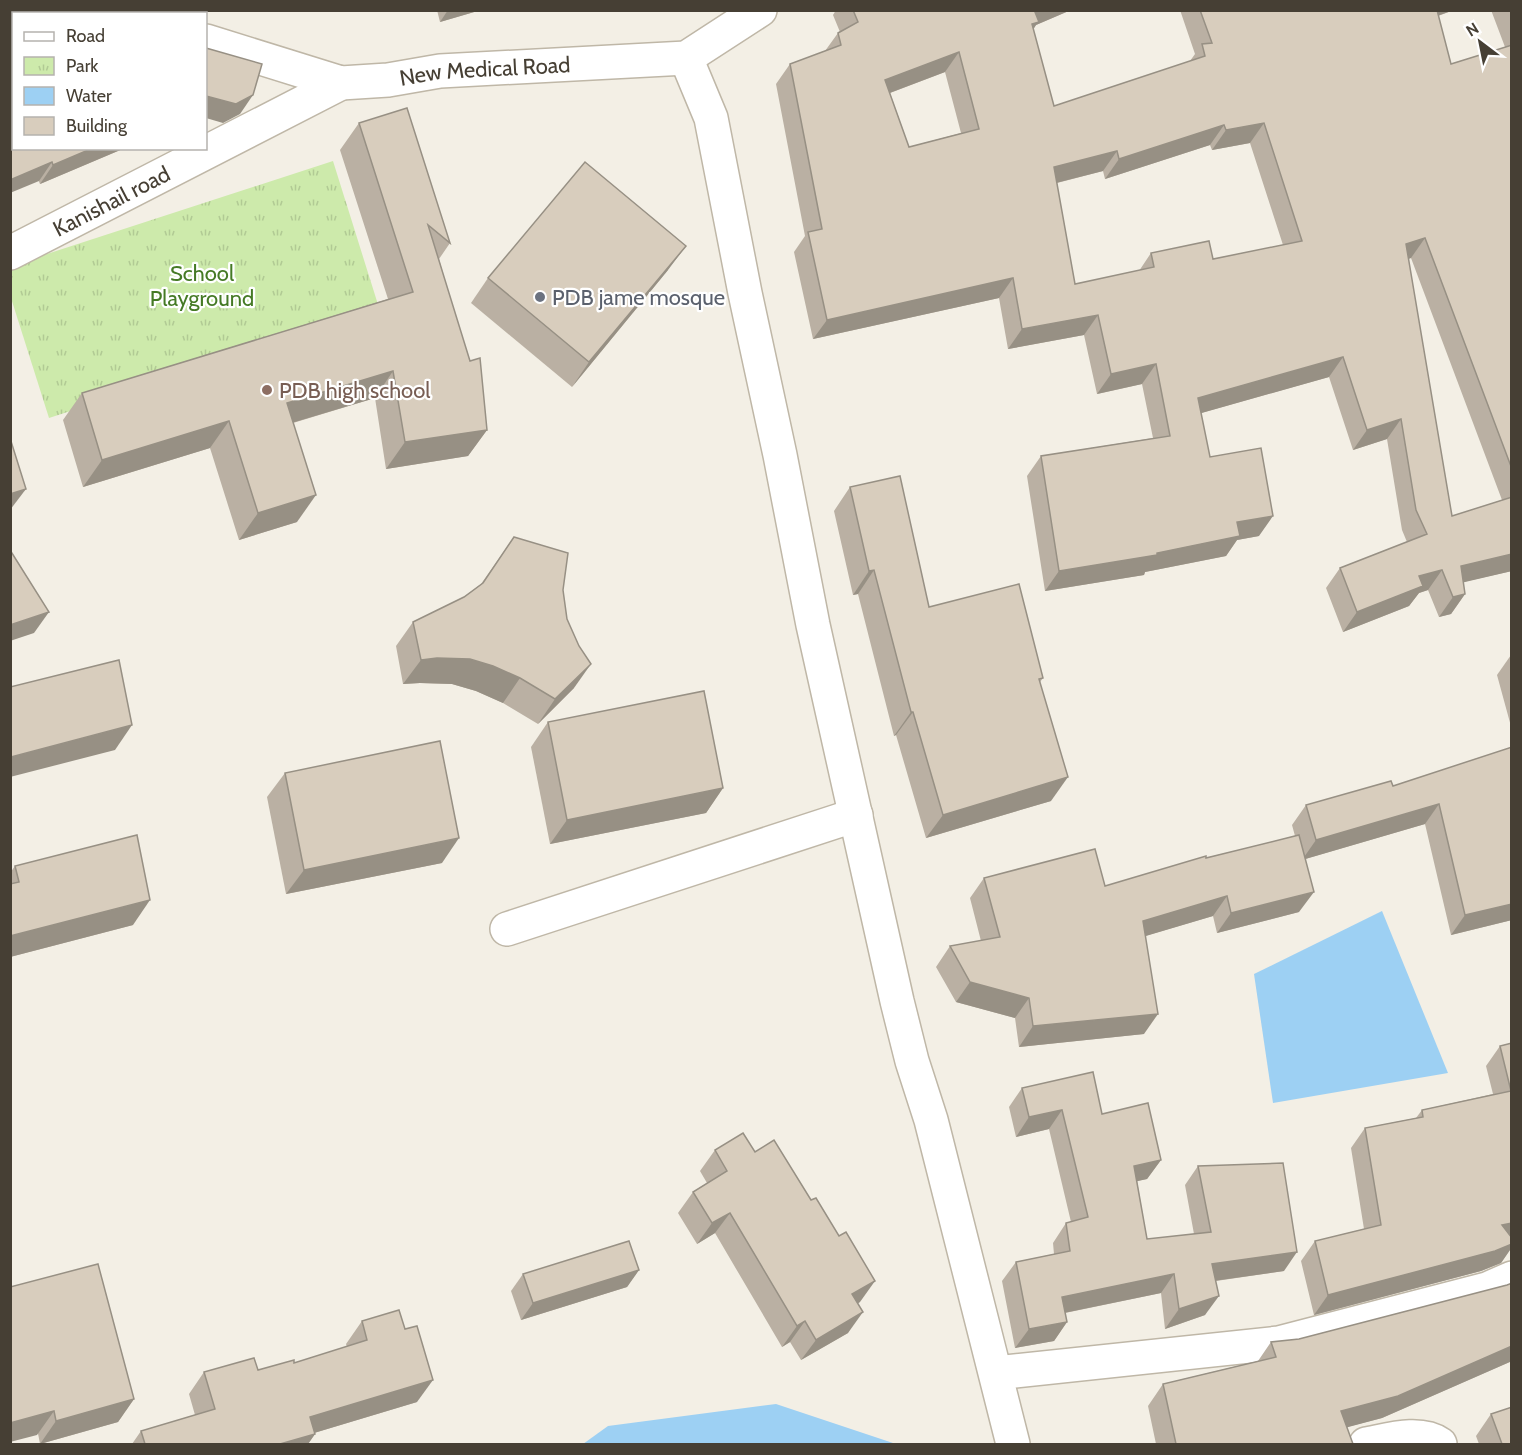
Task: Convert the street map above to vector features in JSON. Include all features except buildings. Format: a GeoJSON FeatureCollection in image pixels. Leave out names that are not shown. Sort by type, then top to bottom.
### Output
{"type":"FeatureCollection","features":[{"type":"Feature","properties":{"kind":"street"},"geometry":{"type":"LineString","coordinates":[[759,10],[686,58],[711,118],[813,625],[907,1041],[931,1120],[1013,1444]]}},
{"type":"Feature","properties":{"kind":"street","name":"New Medical Road"},"geometry":{"type":"LineString","coordinates":[[207,41],[341,83],[388,80],[440,71],[686,58]]}},
{"type":"Feature","properties":{"kind":"street","name":"Kanishail road"},"geometry":{"type":"LineString","coordinates":[[10,253],[341,83]]}},
{"type":"Feature","properties":{"kind":"street"},"geometry":{"type":"LineString","coordinates":[[507,929],[855,815]]}},
{"type":"Feature","properties":{"kind":"street"},"geometry":{"type":"LineString","coordinates":[[996,1373],[1279,1344],[1487,1289],[1512,1278]]}},
{"type":"Feature","properties":{"kind":"street"},"geometry":{"type":"LineString","coordinates":[[1366,1444],[1402,1437],[1422,1438],[1440,1444]]}},
{"type":"Feature","properties":{"kind":"green space","name":"School Playground"},"geometry":{"type":"Polygon","coordinates":[[[333,161],[380,311],[49,418],[11,298],[10,266],[333,161]]]}},
{"type":"Feature","properties":{"kind":"water"},"geometry":{"type":"Polygon","coordinates":[[[1382,911],[1448,1073],[1273,1103],[1254,974],[1382,911]]]}},
{"type":"Feature","properties":{"kind":"water"},"geometry":{"type":"Polygon","coordinates":[[[776,1404],[896,1444],[583,1444],[608,1426],[776,1404]]]}},
{"type":"Feature","properties":{"kind":"place","name":"PDB jame mosque"},"geometry":{"type":"Point","coordinates":[540,297]}},
{"type":"Feature","properties":{"kind":"place","name":"PDB high school"},"geometry":{"type":"Point","coordinates":[267,390]}}]}
